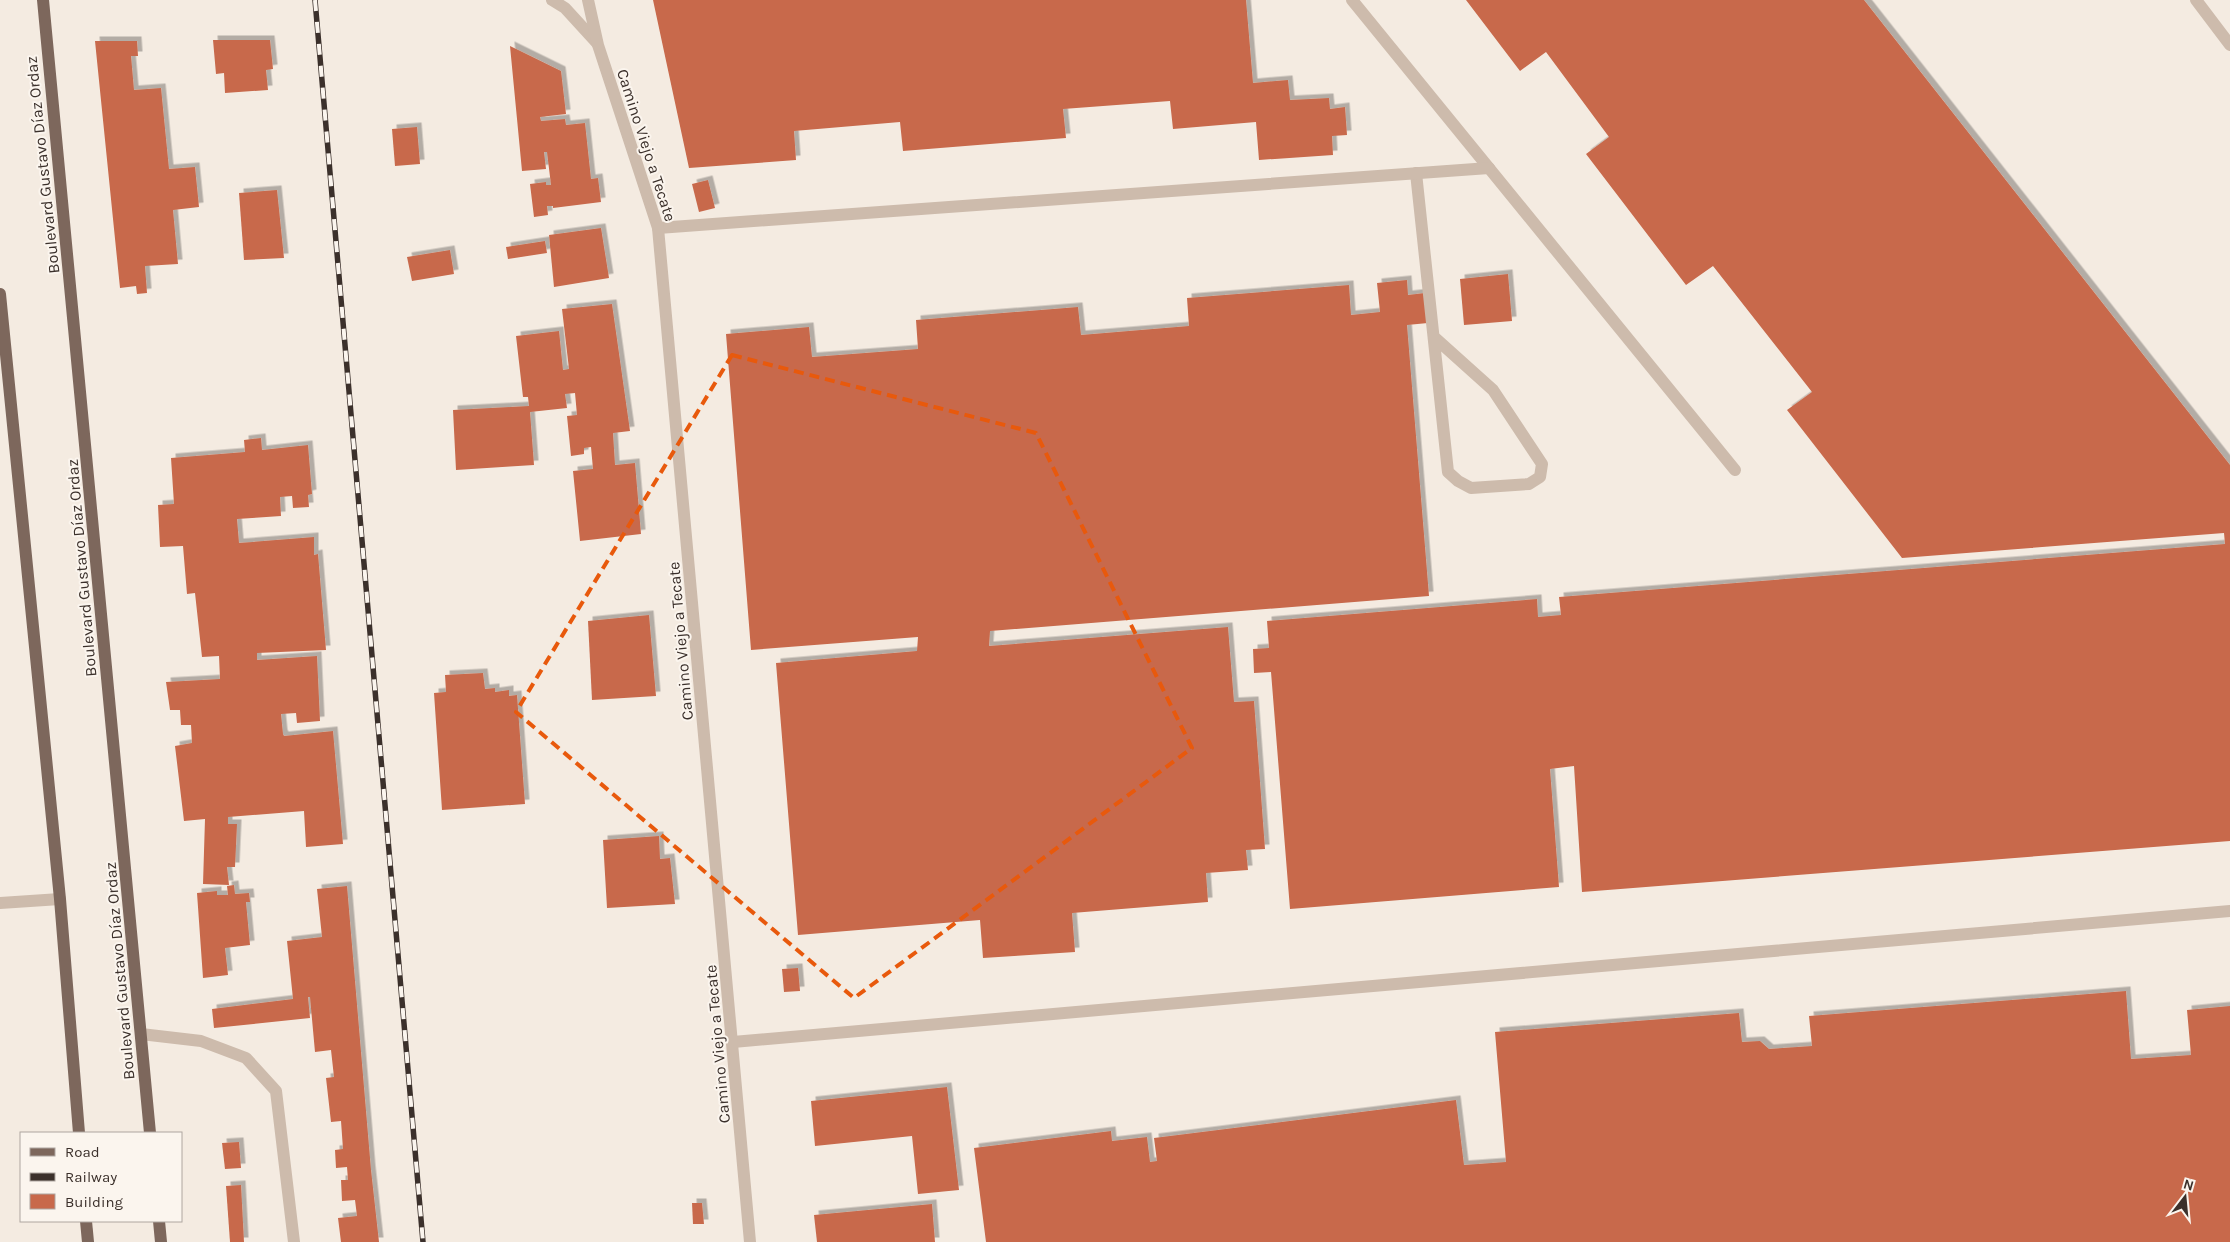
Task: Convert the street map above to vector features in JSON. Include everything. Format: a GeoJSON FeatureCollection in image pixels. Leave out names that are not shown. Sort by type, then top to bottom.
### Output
{"type":"FeatureCollection","features":[{"type":"Feature","properties":{"kind":"main road","name":"Boulevard Gustavo Díaz Ordaz"},"geometry":{"type":"LineString","coordinates":[[43,0],[150,1132]]}},
{"type":"Feature","properties":{"kind":"main road"},"geometry":{"type":"LineString","coordinates":[[0,294],[60,899],[78,1132]]}},
{"type":"Feature","properties":{"kind":"main road"},"geometry":{"type":"LineString","coordinates":[[86,1222],[88,1242]]}},
{"type":"Feature","properties":{"kind":"main road"},"geometry":{"type":"LineString","coordinates":[[158,1222],[160,1242]]}},
{"type":"Feature","properties":{"kind":"street","name":"Camino Viejo a Tecate"},"geometry":{"type":"LineString","coordinates":[[552,0],[565,8],[598,45]]}},
{"type":"Feature","properties":{"kind":"street","name":"Camino Viejo a Tecate"},"geometry":{"type":"LineString","coordinates":[[588,0],[598,45],[658,228],[750,1242]]}},
{"type":"Feature","properties":{"kind":"street"},"geometry":{"type":"LineString","coordinates":[[1352,0],[1735,470]]}},
{"type":"Feature","properties":{"kind":"street"},"geometry":{"type":"LineString","coordinates":[[2196,0],[2230,45]]}},
{"type":"Feature","properties":{"kind":"street"},"geometry":{"type":"LineString","coordinates":[[658,228],[1489,168]]}},
{"type":"Feature","properties":{"kind":"street"},"geometry":{"type":"LineString","coordinates":[[1416,173],[1448,472],[1458,481],[1471,488],[1529,484],[1540,477],[1542,464],[1493,390],[1434,337]]}},
{"type":"Feature","properties":{"kind":"street"},"geometry":{"type":"LineString","coordinates":[[0,903],[60,899]]}},
{"type":"Feature","properties":{"kind":"street"},"geometry":{"type":"LineString","coordinates":[[733,1042],[2230,911]]}},
{"type":"Feature","properties":{"kind":"street"},"geometry":{"type":"LineString","coordinates":[[141,1034],[201,1041],[246,1058],[276,1091],[294,1242]]}},
{"type":"Feature","properties":{"kind":"highlighted area"},"geometry":{"type":"Polygon","coordinates":[[[732,355],[1036,433],[1192,748],[854,998],[516,712],[732,355]]]}},
{"type":"Feature","properties":{"kind":"building"},"geometry":{"type":"Polygon","coordinates":[[[653,0],[1246,0],[1253,83],[1288,80],[1290,100],[1329,98],[1330,109],[1345,107],[1347,135],[1332,136],[1333,155],[1259,160],[1256,122],[1173,129],[1170,101],[1063,109],[1066,138],[903,151],[900,122],[794,131],[796,160],[689,168],[653,0]]]}},
{"type":"Feature","properties":{"kind":"building"},"geometry":{"type":"Polygon","coordinates":[[[1466,0],[1864,0],[2230,465],[2230,841],[1582,892],[1574,766],[1550,769],[1559,887],[1290,909],[1271,672],[1254,673],[1253,649],[1269,648],[1267,621],[1537,599],[1538,617],[1561,615],[1559,597],[2225,544],[2224,533],[1902,558],[1787,410],[1812,392],[1713,266],[1686,285],[1586,154],[1609,137],[1546,52],[1520,71],[1466,0]]]}},
{"type":"Feature","properties":{"kind":"building"},"geometry":{"type":"Polygon","coordinates":[[[213,40],[270,40],[273,69],[266,70],[268,90],[225,93],[224,73],[216,74],[213,40]]]}},
{"type":"Feature","properties":{"kind":"building"},"geometry":{"type":"Polygon","coordinates":[[[95,41],[137,41],[138,56],[131,56],[134,90],[161,88],[169,169],[195,167],[199,207],[173,210],[178,264],[145,266],[147,293],[137,294],[136,286],[120,288],[95,41]]]}},
{"type":"Feature","properties":{"kind":"building"},"geometry":{"type":"Polygon","coordinates":[[[510,46],[561,71],[566,114],[540,117],[541,121],[565,119],[566,125],[585,123],[591,179],[598,178],[601,202],[553,208],[553,206],[547,206],[548,215],[534,217],[530,184],[546,182],[546,185],[551,185],[547,152],[544,152],[546,169],[522,171],[510,46]]]}},
{"type":"Feature","properties":{"kind":"building"},"geometry":{"type":"Polygon","coordinates":[[[417,127],[420,164],[395,166],[392,129],[417,127]]]}},
{"type":"Feature","properties":{"kind":"building"},"geometry":{"type":"Polygon","coordinates":[[[708,180],[715,208],[699,212],[692,184],[708,180]]]}},
{"type":"Feature","properties":{"kind":"building"},"geometry":{"type":"Polygon","coordinates":[[[277,190],[284,258],[244,260],[239,193],[277,190]]]}},
{"type":"Feature","properties":{"kind":"building"},"geometry":{"type":"Polygon","coordinates":[[[601,228],[609,278],[554,287],[549,235],[601,228]]]}},
{"type":"Feature","properties":{"kind":"building"},"geometry":{"type":"Polygon","coordinates":[[[545,241],[547,253],[508,259],[506,247],[545,241]]]}},
{"type":"Feature","properties":{"kind":"building"},"geometry":{"type":"Polygon","coordinates":[[[450,250],[454,274],[412,281],[407,257],[450,250]]]}},
{"type":"Feature","properties":{"kind":"building"},"geometry":{"type":"Polygon","coordinates":[[[1508,274],[1512,321],[1464,325],[1460,279],[1508,274]]]}},
{"type":"Feature","properties":{"kind":"building"},"geometry":{"type":"Polygon","coordinates":[[[1407,280],[1408,295],[1425,293],[1428,323],[1407,325],[1429,596],[990,631],[989,646],[1228,627],[1234,702],[1254,701],[1265,849],[1246,850],[1248,870],[1206,873],[1208,902],[1072,913],[1075,952],[983,958],[980,920],[798,935],[776,663],[917,651],[918,637],[751,650],[726,334],[809,327],[812,357],[918,349],[916,320],[1078,307],[1081,335],[1189,326],[1187,298],[1349,285],[1351,315],[1380,312],[1377,283],[1407,280]]]}},
{"type":"Feature","properties":{"kind":"building"},"geometry":{"type":"Polygon","coordinates":[[[612,304],[630,431],[613,433],[615,465],[635,463],[641,534],[580,541],[573,471],[593,469],[591,447],[584,448],[584,454],[571,456],[567,416],[577,415],[575,393],[565,394],[567,408],[530,412],[534,465],[456,470],[453,410],[529,406],[528,397],[523,397],[516,336],[559,331],[563,370],[569,369],[562,309],[612,304]]]}},
{"type":"Feature","properties":{"kind":"building"},"geometry":{"type":"Polygon","coordinates":[[[261,438],[262,450],[308,445],[312,494],[308,495],[309,507],[293,508],[292,496],[280,497],[281,516],[237,519],[239,543],[314,537],[314,555],[318,554],[326,650],[257,653],[257,660],[317,656],[320,721],[297,723],[296,713],[281,714],[283,734],[284,736],[333,731],[343,844],[306,847],[304,811],[228,817],[228,824],[237,824],[235,867],[227,867],[229,885],[203,884],[205,819],[184,821],[175,746],[192,743],[191,725],[181,725],[180,710],[170,710],[166,682],[220,679],[219,656],[202,657],[195,593],[187,594],[183,546],[160,547],[158,505],[174,504],[171,458],[245,452],[244,440],[261,438]]]}},
{"type":"Feature","properties":{"kind":"building"},"geometry":{"type":"Polygon","coordinates":[[[649,615],[656,696],[592,700],[588,621],[649,615]]]}},
{"type":"Feature","properties":{"kind":"building"},"geometry":{"type":"Polygon","coordinates":[[[483,673],[485,689],[495,688],[495,692],[509,690],[509,696],[517,695],[525,804],[442,810],[434,693],[446,692],[445,675],[483,673]]]}},
{"type":"Feature","properties":{"kind":"building"},"geometry":{"type":"Polygon","coordinates":[[[659,836],[660,859],[670,858],[675,904],[607,908],[603,840],[659,836]]]}},
{"type":"Feature","properties":{"kind":"building"},"geometry":{"type":"Polygon","coordinates":[[[234,885],[235,894],[249,893],[250,902],[246,902],[250,945],[225,948],[228,975],[203,978],[197,893],[217,891],[217,895],[228,895],[227,886],[234,885]]]}},
{"type":"Feature","properties":{"kind":"building"},"geometry":{"type":"Polygon","coordinates":[[[347,886],[371,1170],[379,1242],[341,1242],[338,1218],[357,1216],[355,1200],[342,1201],[341,1180],[348,1180],[347,1167],[336,1168],[335,1150],[343,1149],[341,1121],[331,1122],[326,1078],[334,1077],[331,1050],[315,1052],[310,997],[308,997],[310,1018],[214,1028],[212,1009],[293,999],[287,941],[322,937],[317,889],[347,886]]]}},
{"type":"Feature","properties":{"kind":"building"},"geometry":{"type":"Polygon","coordinates":[[[798,968],[800,991],[784,992],[782,969],[798,968]]]}},
{"type":"Feature","properties":{"kind":"building"},"geometry":{"type":"Polygon","coordinates":[[[2126,991],[2131,1059],[2191,1055],[2187,1010],[2230,1006],[2230,1242],[986,1242],[974,1148],[1111,1131],[1112,1141],[1147,1137],[1150,1162],[1157,1161],[1154,1138],[1456,1100],[1464,1165],[1506,1162],[1495,1032],[1739,1013],[1742,1042],[1760,1041],[1769,1049],[1812,1046],[1809,1016],[2126,991]]]}},
{"type":"Feature","properties":{"kind":"building"},"geometry":{"type":"Polygon","coordinates":[[[947,1087],[959,1190],[918,1194],[912,1136],[815,1146],[811,1101],[947,1087]]]}},
{"type":"Feature","properties":{"kind":"building"},"geometry":{"type":"Polygon","coordinates":[[[239,1142],[241,1168],[225,1169],[222,1143],[239,1142]]]}},
{"type":"Feature","properties":{"kind":"building"},"geometry":{"type":"Polygon","coordinates":[[[241,1185],[244,1242],[230,1242],[226,1186],[241,1185]]]}},
{"type":"Feature","properties":{"kind":"building"},"geometry":{"type":"Polygon","coordinates":[[[692,1203],[702,1203],[704,1224],[693,1224],[692,1203]]]}},
{"type":"Feature","properties":{"kind":"building"},"geometry":{"type":"Polygon","coordinates":[[[932,1204],[935,1242],[817,1242],[814,1215],[932,1204]]]}},
{"type":"Feature","properties":{"kind":"railway"},"geometry":{"type":"LineString","coordinates":[[315,0],[423,1242]]}}]}
